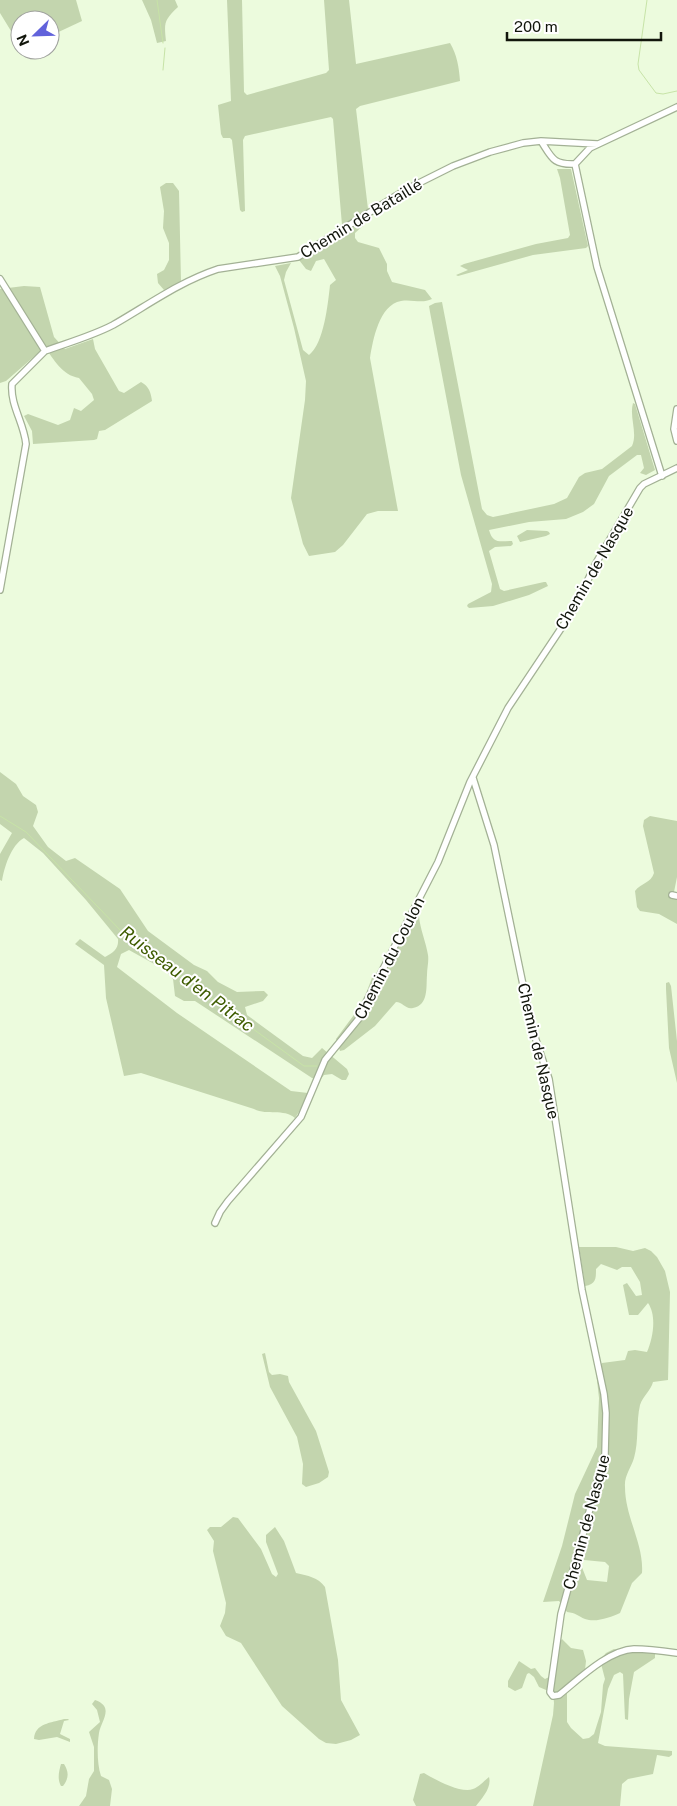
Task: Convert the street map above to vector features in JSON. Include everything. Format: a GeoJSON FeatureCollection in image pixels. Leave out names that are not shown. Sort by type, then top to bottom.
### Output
{"type":"FeatureCollection","features":[{"type":"Feature","properties":{"kind":"street","name":"Chemin de Bataillé"},"geometry":{"type":"LineString","coordinates":[[575,164],[590,148],[677,107]]}},
{"type":"Feature","properties":{"kind":"street"},"geometry":{"type":"LineString","coordinates":[[541,142],[555,162],[563,165],[575,164],[597,267],[662,476]]}},
{"type":"Feature","properties":{"kind":"street","name":"Chemin de Bataillé"},"geometry":{"type":"LineString","coordinates":[[45,351],[103,330],[162,295],[205,273],[218,269],[298,257],[407,188],[453,166],[490,152],[523,143],[600,144]]}},
{"type":"Feature","properties":{"kind":"street"},"geometry":{"type":"LineString","coordinates":[[0,279],[45,351],[12,384],[13,400],[23,427],[26,444],[0,590]]}},
{"type":"Feature","properties":{"kind":"street"},"geometry":{"type":"LineString","coordinates":[[677,408],[674,429],[677,441]]}},
{"type":"Feature","properties":{"kind":"street","name":"Chemin de Nasque"},"geometry":{"type":"LineString","coordinates":[[677,468],[644,484],[631,502],[596,563],[574,609],[508,708],[473,778],[494,844],[529,1011],[549,1079],[582,1290],[606,1413],[605,1454],[560,1620],[550,1690],[553,1696],[558,1695],[605,1660],[622,1651],[634,1649],[677,1653]]}},
{"type":"Feature","properties":{"kind":"street","name":"Chemin du Coulon"},"geometry":{"type":"LineString","coordinates":[[215,1222],[228,1201],[301,1117],[325,1060],[361,1016],[366,1002],[438,862],[473,778]]}},
{"type":"Feature","properties":{"kind":"green space"},"geometry":{"type":"Polygon","coordinates":[[[0,0],[76,0],[82,21],[60,31],[60,10],[10,10],[10,29],[0,13],[0,0]]]}},
{"type":"Feature","properties":{"kind":"green space"},"geometry":{"type":"Polygon","coordinates":[[[142,0],[175,0],[178,7],[166,22],[166,41],[157,43],[151,20],[142,0]]]}},
{"type":"Feature","properties":{"kind":"green space"},"geometry":{"type":"Polygon","coordinates":[[[227,0],[242,0],[244,92],[247,95],[326,73],[329,70],[324,0],[349,0],[356,64],[450,43],[457,61],[460,81],[360,106],[356,109],[368,209],[342,225],[333,119],[331,117],[245,136],[243,140],[245,211],[242,212],[240,210],[232,140],[230,138],[223,138],[221,134],[218,105],[231,101],[227,0]]]}},
{"type":"Feature","properties":{"kind":"green space"},"geometry":{"type":"Polygon","coordinates":[[[557,169],[571,169],[588,246],[586,248],[533,255],[456,275],[468,270],[460,266],[464,264],[536,244],[568,238],[570,235],[557,169]]]}},
{"type":"Feature","properties":{"kind":"green space"},"geometry":{"type":"Polygon","coordinates":[[[166,183],[173,183],[179,191],[181,282],[164,290],[158,283],[157,274],[164,270],[169,260],[169,243],[163,228],[164,211],[160,187],[166,183]]]}},
{"type":"Feature","properties":{"kind":"green space"},"geometry":{"type":"Polygon","coordinates":[[[364,220],[365,224],[355,233],[355,238],[358,242],[379,248],[387,264],[387,271],[392,282],[425,290],[432,299],[401,301],[387,309],[378,324],[370,358],[398,511],[378,511],[367,514],[343,545],[335,552],[309,556],[303,544],[291,498],[306,381],[280,276],[275,266],[291,263],[284,280],[303,350],[309,355],[314,350],[322,333],[330,285],[336,280],[324,259],[316,261],[311,271],[306,269],[299,260],[364,220]]]}},
{"type":"Feature","properties":{"kind":"green space"},"geometry":{"type":"Polygon","coordinates":[[[24,286],[40,287],[54,337],[65,349],[93,339],[95,349],[119,391],[124,393],[141,382],[149,390],[152,401],[105,430],[99,431],[97,439],[33,444],[32,431],[24,416],[28,414],[58,425],[70,420],[74,408],[81,411],[94,400],[92,394],[79,378],[63,370],[45,347],[6,381],[0,383],[0,289],[24,286]]]}},
{"type":"Feature","properties":{"kind":"green space"},"geometry":{"type":"Polygon","coordinates":[[[442,302],[482,509],[487,515],[493,517],[554,504],[567,498],[579,477],[585,473],[602,469],[632,446],[634,441],[633,403],[635,404],[655,470],[646,475],[640,473],[644,468],[641,455],[637,455],[609,476],[594,504],[583,512],[566,519],[529,522],[489,530],[492,538],[495,540],[512,541],[513,544],[511,546],[495,547],[489,551],[500,589],[504,591],[544,582],[548,586],[529,595],[493,606],[469,608],[467,606],[491,592],[492,584],[461,475],[430,312],[429,306],[442,302]]]}},
{"type":"Feature","properties":{"kind":"green space"},"geometry":{"type":"Polygon","coordinates":[[[527,530],[547,531],[550,534],[520,542],[517,536],[527,530]]]}},
{"type":"Feature","properties":{"kind":"green space"},"geometry":{"type":"Polygon","coordinates":[[[0,772],[16,784],[23,796],[36,805],[38,812],[33,826],[48,847],[66,861],[75,858],[120,889],[148,931],[194,965],[207,971],[218,982],[237,992],[264,991],[268,995],[263,1001],[245,1007],[247,1015],[303,1056],[312,1058],[322,1048],[347,1069],[349,1074],[346,1080],[342,1080],[332,1074],[324,1075],[320,1080],[312,1078],[195,1001],[184,1001],[175,996],[173,979],[165,970],[129,950],[121,954],[117,967],[177,1013],[291,1091],[308,1093],[295,1118],[286,1113],[259,1111],[141,1073],[124,1076],[106,998],[104,965],[75,944],[80,939],[105,957],[115,950],[118,945],[118,939],[86,900],[43,853],[24,838],[19,841],[12,851],[6,864],[2,881],[0,880],[0,854],[12,833],[0,824],[0,772]]]}},
{"type":"Feature","properties":{"kind":"green space"},"geometry":{"type":"Polygon","coordinates":[[[650,816],[677,821],[677,877],[674,892],[675,898],[677,898],[677,924],[659,914],[640,911],[637,907],[635,891],[651,879],[654,873],[643,826],[644,820],[650,816]]]}},
{"type":"Feature","properties":{"kind":"green space"},"geometry":{"type":"Polygon","coordinates":[[[421,905],[419,915],[428,957],[426,994],[422,1003],[411,1008],[396,1002],[375,1026],[344,1050],[340,1051],[336,1039],[362,1004],[373,975],[388,967],[418,906],[421,905]]]}},
{"type":"Feature","properties":{"kind":"green space"},"geometry":{"type":"Polygon","coordinates":[[[669,982],[677,1041],[677,1083],[669,1048],[666,983],[669,982]]]}},
{"type":"Feature","properties":{"kind":"green space"},"geometry":{"type":"Polygon","coordinates":[[[579,1247],[616,1247],[633,1251],[645,1248],[657,1257],[665,1271],[670,1292],[668,1380],[653,1382],[641,1402],[636,1452],[625,1483],[628,1509],[642,1562],[642,1573],[632,1583],[620,1613],[599,1620],[585,1619],[567,1612],[559,1601],[543,1602],[562,1546],[575,1494],[597,1447],[599,1398],[596,1371],[602,1363],[625,1360],[628,1351],[647,1352],[651,1340],[653,1321],[651,1308],[648,1303],[638,1315],[629,1315],[623,1285],[627,1283],[636,1296],[642,1295],[640,1282],[631,1267],[622,1267],[617,1270],[601,1264],[596,1269],[593,1282],[585,1286],[579,1247]],[[584,1560],[581,1565],[587,1580],[607,1582],[609,1566],[605,1562],[584,1560]]]}},
{"type":"Feature","properties":{"kind":"green space"},"geometry":{"type":"Polygon","coordinates":[[[265,1353],[269,1372],[272,1375],[288,1376],[289,1382],[316,1431],[329,1472],[328,1477],[319,1483],[306,1487],[302,1484],[303,1464],[297,1437],[270,1387],[262,1354],[265,1353]]]}},
{"type":"Feature","properties":{"kind":"green space"},"geometry":{"type":"Polygon","coordinates":[[[233,1517],[238,1518],[261,1549],[272,1574],[276,1577],[278,1574],[266,1542],[266,1535],[275,1527],[284,1541],[296,1573],[316,1579],[325,1587],[338,1660],[341,1700],[360,1735],[351,1740],[336,1744],[326,1743],[319,1739],[282,1706],[241,1643],[226,1636],[220,1626],[225,1613],[226,1603],[213,1551],[214,1541],[207,1530],[210,1527],[221,1527],[233,1517]]]}},
{"type":"Feature","properties":{"kind":"green space"},"geometry":{"type":"Polygon","coordinates":[[[562,1639],[571,1648],[583,1650],[586,1661],[585,1670],[567,1684],[567,1722],[583,1739],[589,1738],[594,1734],[601,1712],[605,1679],[600,1660],[606,1653],[614,1649],[625,1652],[655,1653],[655,1658],[634,1672],[629,1699],[628,1720],[625,1719],[623,1674],[620,1672],[614,1675],[608,1689],[598,1743],[605,1746],[672,1751],[672,1755],[669,1757],[657,1755],[653,1774],[628,1779],[622,1784],[620,1806],[533,1806],[553,1715],[553,1693],[539,1687],[534,1677],[529,1673],[522,1688],[515,1691],[508,1687],[508,1681],[519,1661],[531,1669],[535,1668],[545,1679],[549,1677],[554,1652],[562,1639]]]}},
{"type":"Feature","properties":{"kind":"green space"},"geometry":{"type":"Polygon","coordinates":[[[95,1700],[101,1703],[106,1710],[99,1733],[98,1755],[101,1776],[109,1780],[112,1789],[110,1806],[79,1806],[86,1796],[89,1779],[94,1771],[94,1747],[89,1732],[100,1722],[97,1710],[92,1704],[95,1700]]]}},
{"type":"Feature","properties":{"kind":"green space"},"geometry":{"type":"Polygon","coordinates":[[[64,1719],[69,1720],[64,1721],[60,1734],[70,1739],[70,1742],[57,1737],[34,1739],[37,1730],[41,1727],[64,1719]]]}},
{"type":"Feature","properties":{"kind":"green space"},"geometry":{"type":"Polygon","coordinates":[[[61,1764],[64,1764],[67,1770],[67,1778],[63,1786],[61,1786],[59,1778],[61,1764]]]}},
{"type":"Feature","properties":{"kind":"green space"},"geometry":{"type":"Polygon","coordinates":[[[424,1773],[448,1785],[468,1790],[475,1788],[489,1777],[490,1781],[486,1793],[476,1806],[416,1806],[413,1800],[420,1774],[424,1773]]]}},
{"type":"Feature","properties":{"kind":"waterway"},"geometry":{"type":"LineString","coordinates":[[157,0],[163,43]]}},
{"type":"Feature","properties":{"kind":"waterway"},"geometry":{"type":"LineString","coordinates":[[647,0],[638,64],[639,70],[656,93],[663,94],[677,91]]}},
{"type":"Feature","properties":{"kind":"waterway"},"geometry":{"type":"LineString","coordinates":[[163,70],[165,48]]}},
{"type":"Feature","properties":{"kind":"waterway","name":"Ruisseau d'en Pitrac"},"geometry":{"type":"LineString","coordinates":[[0,816],[26,832],[121,931],[304,1066],[317,1066]]}}]}
